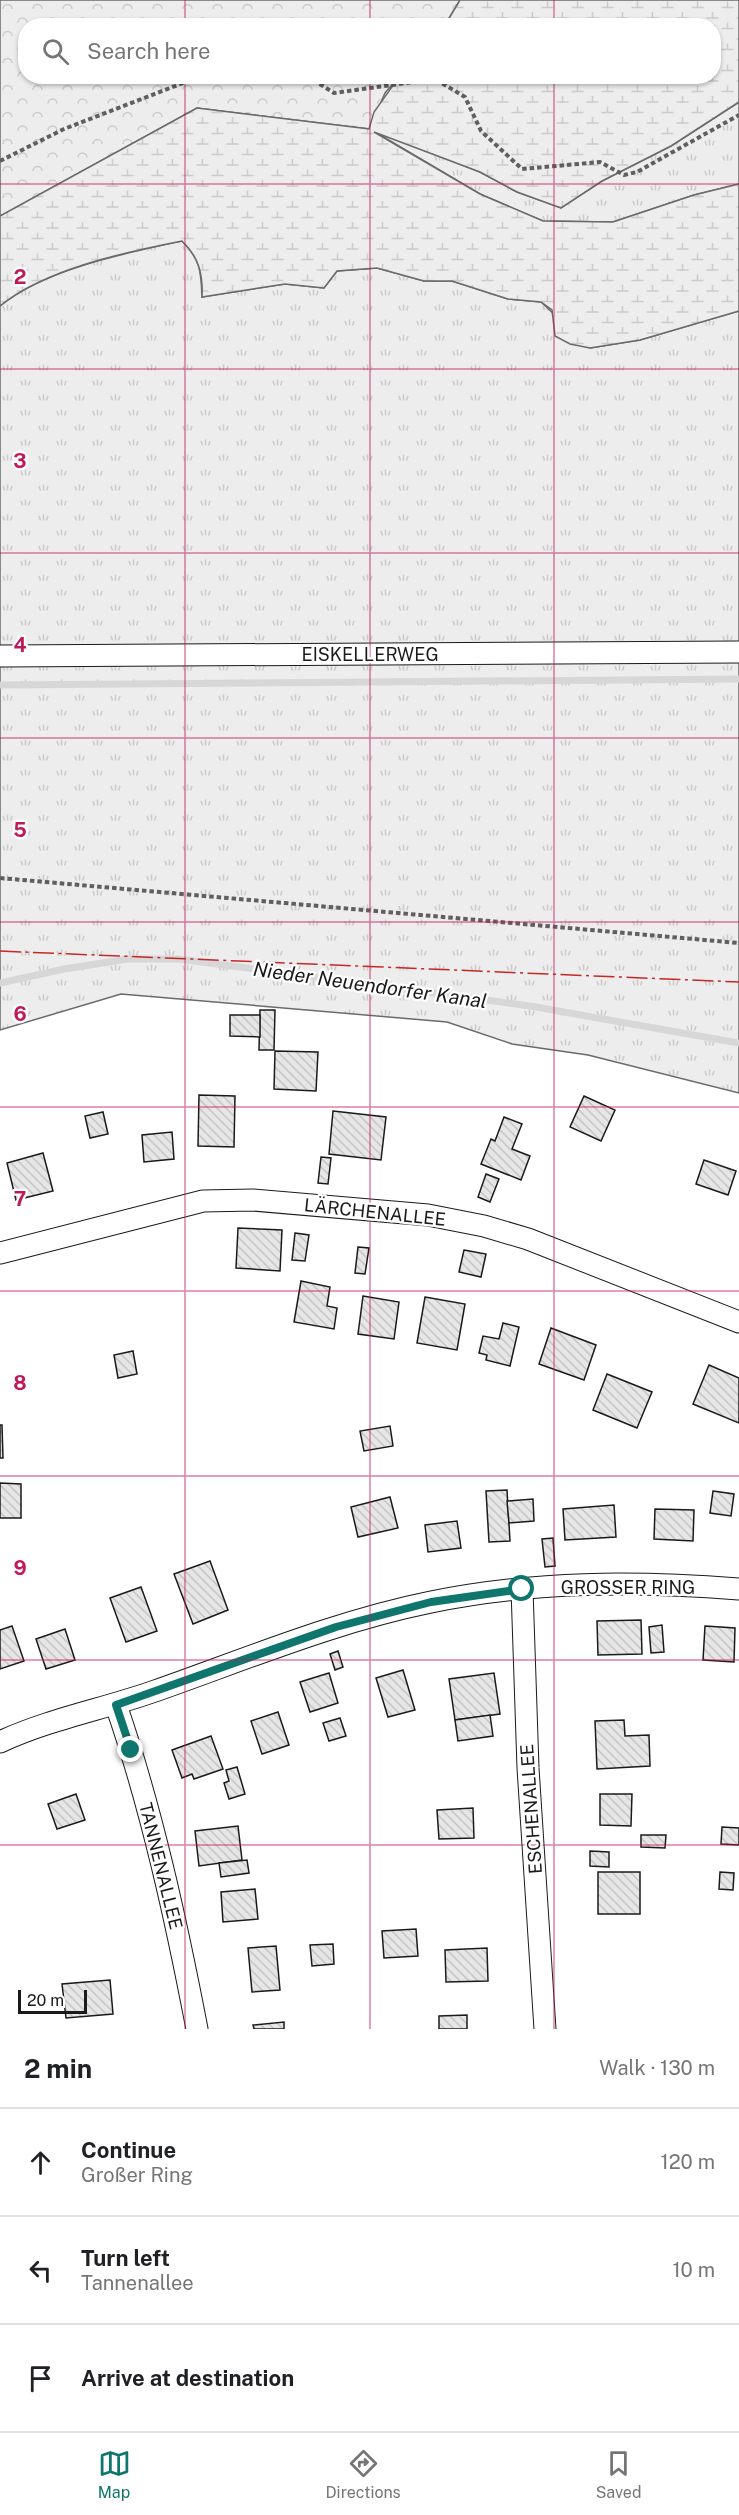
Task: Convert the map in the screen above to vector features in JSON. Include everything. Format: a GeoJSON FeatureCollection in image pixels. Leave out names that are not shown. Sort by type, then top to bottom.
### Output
{"type":"FeatureCollection","features":[{"type":"Feature","properties":{"kind":"street","name":"EISKELLERWEG"},"geometry":{"type":"LineString","coordinates":[[0,656],[739,652]]}},
{"type":"Feature","properties":{"kind":"street","name":"LÄRCHENALLEE"},"geometry":{"type":"LineString","coordinates":[[0,1254],[204,1201],[253,1200],[428,1215],[484,1226],[528,1239],[739,1322]]}},
{"type":"Feature","properties":{"kind":"street","name":"GROSSER RING"},"geometry":{"type":"LineString","coordinates":[[0,1742],[26,1730],[116,1705],[336,1627],[431,1602],[522,1589],[598,1583],[739,1589]]}},
{"type":"Feature","properties":{"kind":"street","name":"ESCHENALLEE"},"geometry":{"type":"LineString","coordinates":[[522,1589],[528,1768],[545,2029]]}},
{"type":"Feature","properties":{"kind":"street","name":"TANNENALLEE"},"geometry":{"type":"LineString","coordinates":[[116,1705],[131,1750],[175,1915],[197,2029]]}},
{"type":"Feature","properties":{"kind":"path"},"geometry":{"type":"LineString","coordinates":[[0,161],[64,129],[180,84]]}},
{"type":"Feature","properties":{"kind":"path"},"geometry":{"type":"LineString","coordinates":[[320,84],[334,93],[399,84]]}},
{"type":"Feature","properties":{"kind":"path"},"geometry":{"type":"LineString","coordinates":[[443,84],[465,97],[481,131],[522,169],[600,162],[624,175],[630,174],[739,115]]}},
{"type":"Feature","properties":{"kind":"path"},"geometry":{"type":"LineString","coordinates":[[0,878],[739,943]]}},
{"type":"Feature","properties":{"kind":"green space"},"geometry":{"type":"Polygon","coordinates":[[[0,0],[460,0],[449,18],[18,18],[18,84],[393,84],[385,93],[370,129],[197,108],[0,216],[0,0]]]}},
{"type":"Feature","properties":{"kind":"green space"},"geometry":{"type":"Polygon","coordinates":[[[460,0],[739,0],[739,102],[671,146],[602,181],[561,208],[517,192],[480,172],[374,132],[480,194],[543,221],[613,222],[694,195],[739,184],[739,311],[640,340],[590,348],[570,344],[555,336],[552,310],[541,302],[508,299],[452,281],[424,281],[377,268],[337,271],[324,288],[285,284],[202,297],[199,266],[182,241],[112,257],[63,272],[18,293],[0,306],[0,216],[197,108],[369,129],[374,112],[394,84],[721,84],[721,18],[449,18],[460,0]]]}},
{"type":"Feature","properties":{"kind":"green space"},"geometry":{"type":"Polygon","coordinates":[[[739,102],[739,184],[694,195],[613,222],[543,221],[480,194],[370,129],[480,172],[517,192],[561,208],[602,181],[671,146],[739,102]]]}},
{"type":"Feature","properties":{"kind":"green space"},"geometry":{"type":"Polygon","coordinates":[[[182,241],[193,254],[199,267],[202,297],[285,284],[324,288],[337,271],[377,268],[424,281],[452,281],[508,299],[541,302],[590,348],[640,340],[739,311],[739,1093],[588,1055],[512,1044],[447,1022],[121,994],[0,1030],[0,306],[18,293],[63,272],[112,257],[182,241]]]}},
{"type":"Feature","properties":{"kind":"building"},"geometry":{"type":"Polygon","coordinates":[[[260,1010],[275,1010],[274,1050],[259,1050],[260,1010]]]}},
{"type":"Feature","properties":{"kind":"building"},"geometry":{"type":"Polygon","coordinates":[[[230,1015],[260,1015],[260,1037],[230,1036],[230,1015]]]}},
{"type":"Feature","properties":{"kind":"building"},"geometry":{"type":"Polygon","coordinates":[[[275,1051],[318,1052],[316,1091],[274,1089],[275,1051]]]}},
{"type":"Feature","properties":{"kind":"building"},"geometry":{"type":"Polygon","coordinates":[[[199,1095],[235,1096],[234,1147],[198,1146],[199,1095]]]}},
{"type":"Feature","properties":{"kind":"building"},"geometry":{"type":"Polygon","coordinates":[[[584,1096],[615,1110],[601,1141],[570,1127],[584,1096]]]}},
{"type":"Feature","properties":{"kind":"building"},"geometry":{"type":"Polygon","coordinates":[[[333,1111],[386,1117],[381,1160],[329,1154],[333,1111]]]}},
{"type":"Feature","properties":{"kind":"building"},"geometry":{"type":"Polygon","coordinates":[[[103,1112],[108,1134],[90,1138],[85,1116],[103,1112]]]}},
{"type":"Feature","properties":{"kind":"building"},"geometry":{"type":"Polygon","coordinates":[[[504,1117],[522,1124],[512,1149],[530,1156],[521,1180],[481,1164],[491,1139],[495,1141],[504,1117]]]}},
{"type":"Feature","properties":{"kind":"building"},"geometry":{"type":"Polygon","coordinates":[[[172,1132],[174,1159],[144,1162],[142,1135],[172,1132]]]}},
{"type":"Feature","properties":{"kind":"building"},"geometry":{"type":"Polygon","coordinates":[[[43,1153],[53,1191],[16,1200],[7,1163],[43,1153]]]}},
{"type":"Feature","properties":{"kind":"building"},"geometry":{"type":"Polygon","coordinates":[[[321,1157],[331,1158],[328,1184],[318,1183],[321,1157]]]}},
{"type":"Feature","properties":{"kind":"building"},"geometry":{"type":"Polygon","coordinates":[[[704,1160],[736,1171],[728,1195],[696,1184],[704,1160]]]}},
{"type":"Feature","properties":{"kind":"building"},"geometry":{"type":"Polygon","coordinates":[[[486,1174],[499,1179],[490,1202],[478,1197],[486,1174]]]}},
{"type":"Feature","properties":{"kind":"building"},"geometry":{"type":"Polygon","coordinates":[[[238,1228],[282,1230],[280,1271],[236,1268],[238,1228]]]}},
{"type":"Feature","properties":{"kind":"building"},"geometry":{"type":"Polygon","coordinates":[[[295,1233],[309,1235],[305,1261],[292,1260],[295,1233]]]}},
{"type":"Feature","properties":{"kind":"building"},"geometry":{"type":"Polygon","coordinates":[[[358,1247],[369,1248],[365,1274],[355,1273],[358,1247]]]}},
{"type":"Feature","properties":{"kind":"building"},"geometry":{"type":"Polygon","coordinates":[[[464,1250],[486,1254],[481,1277],[459,1272],[464,1250]]]}},
{"type":"Feature","properties":{"kind":"building"},"geometry":{"type":"Polygon","coordinates":[[[301,1281],[330,1287],[327,1306],[337,1308],[334,1329],[294,1322],[301,1281]]]}},
{"type":"Feature","properties":{"kind":"building"},"geometry":{"type":"Polygon","coordinates":[[[363,1296],[399,1302],[394,1339],[358,1334],[363,1296]]]}},
{"type":"Feature","properties":{"kind":"building"},"geometry":{"type":"Polygon","coordinates":[[[425,1297],[465,1304],[457,1350],[417,1343],[425,1297]]]}},
{"type":"Feature","properties":{"kind":"building"},"geometry":{"type":"Polygon","coordinates":[[[503,1323],[519,1327],[510,1366],[486,1360],[487,1355],[479,1353],[483,1336],[499,1339],[503,1323]]]}},
{"type":"Feature","properties":{"kind":"building"},"geometry":{"type":"Polygon","coordinates":[[[551,1328],[596,1345],[584,1380],[539,1364],[551,1328]]]}},
{"type":"Feature","properties":{"kind":"building"},"geometry":{"type":"Polygon","coordinates":[[[133,1351],[137,1374],[118,1378],[114,1355],[133,1351]]]}},
{"type":"Feature","properties":{"kind":"building"},"geometry":{"type":"Polygon","coordinates":[[[709,1365],[739,1378],[739,1423],[693,1404],[709,1365]]]}},
{"type":"Feature","properties":{"kind":"building"},"geometry":{"type":"Polygon","coordinates":[[[607,1374],[652,1392],[637,1428],[593,1410],[607,1374]]]}},
{"type":"Feature","properties":{"kind":"building"},"geometry":{"type":"Polygon","coordinates":[[[0,1425],[2,1425],[3,1458],[0,1458],[0,1425]]]}},
{"type":"Feature","properties":{"kind":"building"},"geometry":{"type":"Polygon","coordinates":[[[390,1426],[393,1446],[364,1451],[360,1431],[390,1426]]]}},
{"type":"Feature","properties":{"kind":"building"},"geometry":{"type":"Polygon","coordinates":[[[0,1483],[21,1484],[21,1518],[0,1518],[0,1483]]]}},
{"type":"Feature","properties":{"kind":"building"},"geometry":{"type":"Polygon","coordinates":[[[507,1490],[510,1541],[489,1542],[486,1491],[507,1490]]]}},
{"type":"Feature","properties":{"kind":"building"},"geometry":{"type":"Polygon","coordinates":[[[713,1491],[734,1494],[731,1516],[710,1513],[713,1491]]]}},
{"type":"Feature","properties":{"kind":"building"},"geometry":{"type":"Polygon","coordinates":[[[390,1497],[398,1528],[358,1537],[351,1507],[390,1497]]]}},
{"type":"Feature","properties":{"kind":"building"},"geometry":{"type":"Polygon","coordinates":[[[533,1499],[534,1521],[509,1523],[507,1501],[533,1499]]]}},
{"type":"Feature","properties":{"kind":"building"},"geometry":{"type":"Polygon","coordinates":[[[614,1505],[616,1537],[565,1540],[563,1509],[614,1505]]]}},
{"type":"Feature","properties":{"kind":"building"},"geometry":{"type":"Polygon","coordinates":[[[655,1509],[694,1510],[693,1541],[654,1539],[655,1509]]]}},
{"type":"Feature","properties":{"kind":"building"},"geometry":{"type":"Polygon","coordinates":[[[457,1521],[461,1548],[428,1552],[425,1525],[457,1521]]]}},
{"type":"Feature","properties":{"kind":"building"},"geometry":{"type":"Polygon","coordinates":[[[553,1538],[555,1566],[545,1567],[542,1539],[553,1538]]]}},
{"type":"Feature","properties":{"kind":"building"},"geometry":{"type":"Polygon","coordinates":[[[210,1561],[228,1610],[193,1624],[174,1574],[210,1561]]]}},
{"type":"Feature","properties":{"kind":"building"},"geometry":{"type":"Polygon","coordinates":[[[141,1587],[157,1631],[126,1642],[110,1598],[141,1587]]]}},
{"type":"Feature","properties":{"kind":"building"},"geometry":{"type":"Polygon","coordinates":[[[641,1620],[642,1654],[598,1655],[597,1621],[641,1620]]]}},
{"type":"Feature","properties":{"kind":"building"},"geometry":{"type":"Polygon","coordinates":[[[662,1625],[664,1652],[651,1653],[649,1627],[662,1625]]]}},
{"type":"Feature","properties":{"kind":"building"},"geometry":{"type":"Polygon","coordinates":[[[12,1626],[24,1661],[0,1669],[0,1630],[12,1626]]]}},
{"type":"Feature","properties":{"kind":"building"},"geometry":{"type":"Polygon","coordinates":[[[705,1626],[735,1628],[734,1662],[703,1660],[705,1626]]]}},
{"type":"Feature","properties":{"kind":"building"},"geometry":{"type":"Polygon","coordinates":[[[65,1629],[75,1660],[46,1669],[36,1639],[65,1629]]]}},
{"type":"Feature","properties":{"kind":"building"},"geometry":{"type":"Polygon","coordinates":[[[338,1651],[343,1667],[335,1670],[330,1654],[338,1651]]]}},
{"type":"Feature","properties":{"kind":"building"},"geometry":{"type":"Polygon","coordinates":[[[403,1670],[415,1710],[388,1717],[376,1678],[403,1670]]]}},
{"type":"Feature","properties":{"kind":"building"},"geometry":{"type":"Polygon","coordinates":[[[329,1673],[338,1703],[310,1712],[300,1682],[329,1673]]]}},
{"type":"Feature","properties":{"kind":"building"},"geometry":{"type":"Polygon","coordinates":[[[494,1673],[500,1714],[455,1720],[449,1679],[494,1673]]]}},
{"type":"Feature","properties":{"kind":"building"},"geometry":{"type":"Polygon","coordinates":[[[278,1712],[289,1745],[262,1754],[251,1721],[278,1712]]]}},
{"type":"Feature","properties":{"kind":"building"},"geometry":{"type":"Polygon","coordinates":[[[490,1715],[493,1736],[458,1741],[455,1720],[490,1715]]]}},
{"type":"Feature","properties":{"kind":"building"},"geometry":{"type":"Polygon","coordinates":[[[340,1718],[346,1736],[329,1741],[323,1723],[340,1718]]]}},
{"type":"Feature","properties":{"kind":"building"},"geometry":{"type":"Polygon","coordinates":[[[624,1720],[625,1736],[649,1735],[650,1766],[597,1769],[595,1721],[624,1720]]]}},
{"type":"Feature","properties":{"kind":"building"},"geometry":{"type":"Polygon","coordinates":[[[211,1736],[223,1769],[194,1779],[192,1774],[182,1778],[172,1750],[211,1736]]]}},
{"type":"Feature","properties":{"kind":"building"},"geometry":{"type":"Polygon","coordinates":[[[237,1767],[245,1794],[229,1799],[224,1783],[229,1781],[226,1770],[237,1767]]]}},
{"type":"Feature","properties":{"kind":"building"},"geometry":{"type":"Polygon","coordinates":[[[76,1794],[85,1820],[57,1829],[48,1804],[76,1794]]]}},
{"type":"Feature","properties":{"kind":"building"},"geometry":{"type":"Polygon","coordinates":[[[600,1794],[632,1794],[631,1826],[600,1825],[600,1794]]]}},
{"type":"Feature","properties":{"kind":"building"},"geometry":{"type":"Polygon","coordinates":[[[473,1808],[474,1838],[439,1839],[437,1810],[473,1808]]]}},
{"type":"Feature","properties":{"kind":"building"},"geometry":{"type":"Polygon","coordinates":[[[238,1826],[242,1860],[199,1866],[195,1831],[238,1826]]]}},
{"type":"Feature","properties":{"kind":"building"},"geometry":{"type":"Polygon","coordinates":[[[722,1827],[739,1828],[739,1845],[721,1844],[722,1827]]]}},
{"type":"Feature","properties":{"kind":"building"},"geometry":{"type":"Polygon","coordinates":[[[641,1835],[666,1835],[665,1848],[641,1847],[641,1835]]]}},
{"type":"Feature","properties":{"kind":"building"},"geometry":{"type":"Polygon","coordinates":[[[590,1851],[609,1852],[609,1867],[590,1866],[590,1851]]]}},
{"type":"Feature","properties":{"kind":"building"},"geometry":{"type":"Polygon","coordinates":[[[247,1860],[249,1873],[221,1877],[219,1863],[247,1860]]]}},
{"type":"Feature","properties":{"kind":"building"},"geometry":{"type":"Polygon","coordinates":[[[598,1872],[640,1872],[640,1914],[598,1914],[598,1872]]]}},
{"type":"Feature","properties":{"kind":"building"},"geometry":{"type":"Polygon","coordinates":[[[720,1872],[734,1873],[733,1890],[719,1889],[720,1872]]]}},
{"type":"Feature","properties":{"kind":"building"},"geometry":{"type":"Polygon","coordinates":[[[255,1889],[258,1919],[223,1922],[221,1892],[255,1889]]]}},
{"type":"Feature","properties":{"kind":"building"},"geometry":{"type":"Polygon","coordinates":[[[416,1929],[418,1956],[384,1958],[382,1931],[416,1929]]]}},
{"type":"Feature","properties":{"kind":"building"},"geometry":{"type":"Polygon","coordinates":[[[333,1944],[334,1964],[312,1966],[310,1945],[333,1944]]]}},
{"type":"Feature","properties":{"kind":"building"},"geometry":{"type":"Polygon","coordinates":[[[276,1946],[280,1990],[252,1992],[248,1948],[276,1946]]]}},
{"type":"Feature","properties":{"kind":"building"},"geometry":{"type":"Polygon","coordinates":[[[487,1948],[488,1981],[446,1982],[445,1950],[487,1948]]]}},
{"type":"Feature","properties":{"kind":"building"},"geometry":{"type":"Polygon","coordinates":[[[110,1980],[113,2014],[66,2018],[62,1984],[110,1980]]]}},
{"type":"Feature","properties":{"kind":"building"},"geometry":{"type":"Polygon","coordinates":[[[467,2015],[467,2029],[439,2029],[439,2016],[467,2015]]]}},
{"type":"Feature","properties":{"kind":"building"},"geometry":{"type":"Polygon","coordinates":[[[284,2022],[284,2029],[254,2029],[253,2025],[284,2022]]]}},
{"type":"Feature","properties":{"kind":"waterway"},"geometry":{"type":"LineString","coordinates":[[0,685],[739,679]]}},
{"type":"Feature","properties":{"kind":"waterway","name":"Nieder Neuendorfer Kanal"},"geometry":{"type":"LineString","coordinates":[[0,983],[64,969],[128,959],[179,959],[530,1006],[739,1043]]}},
{"type":"Feature","properties":{"kind":"power"},"geometry":{"type":"LineString","coordinates":[[0,951],[739,982]]}},
{"type":"Feature","properties":{"kind":"route"},"geometry":{"type":"LineString","coordinates":[[131,1750],[116,1705],[336,1627],[431,1602],[522,1589]]}}]}
